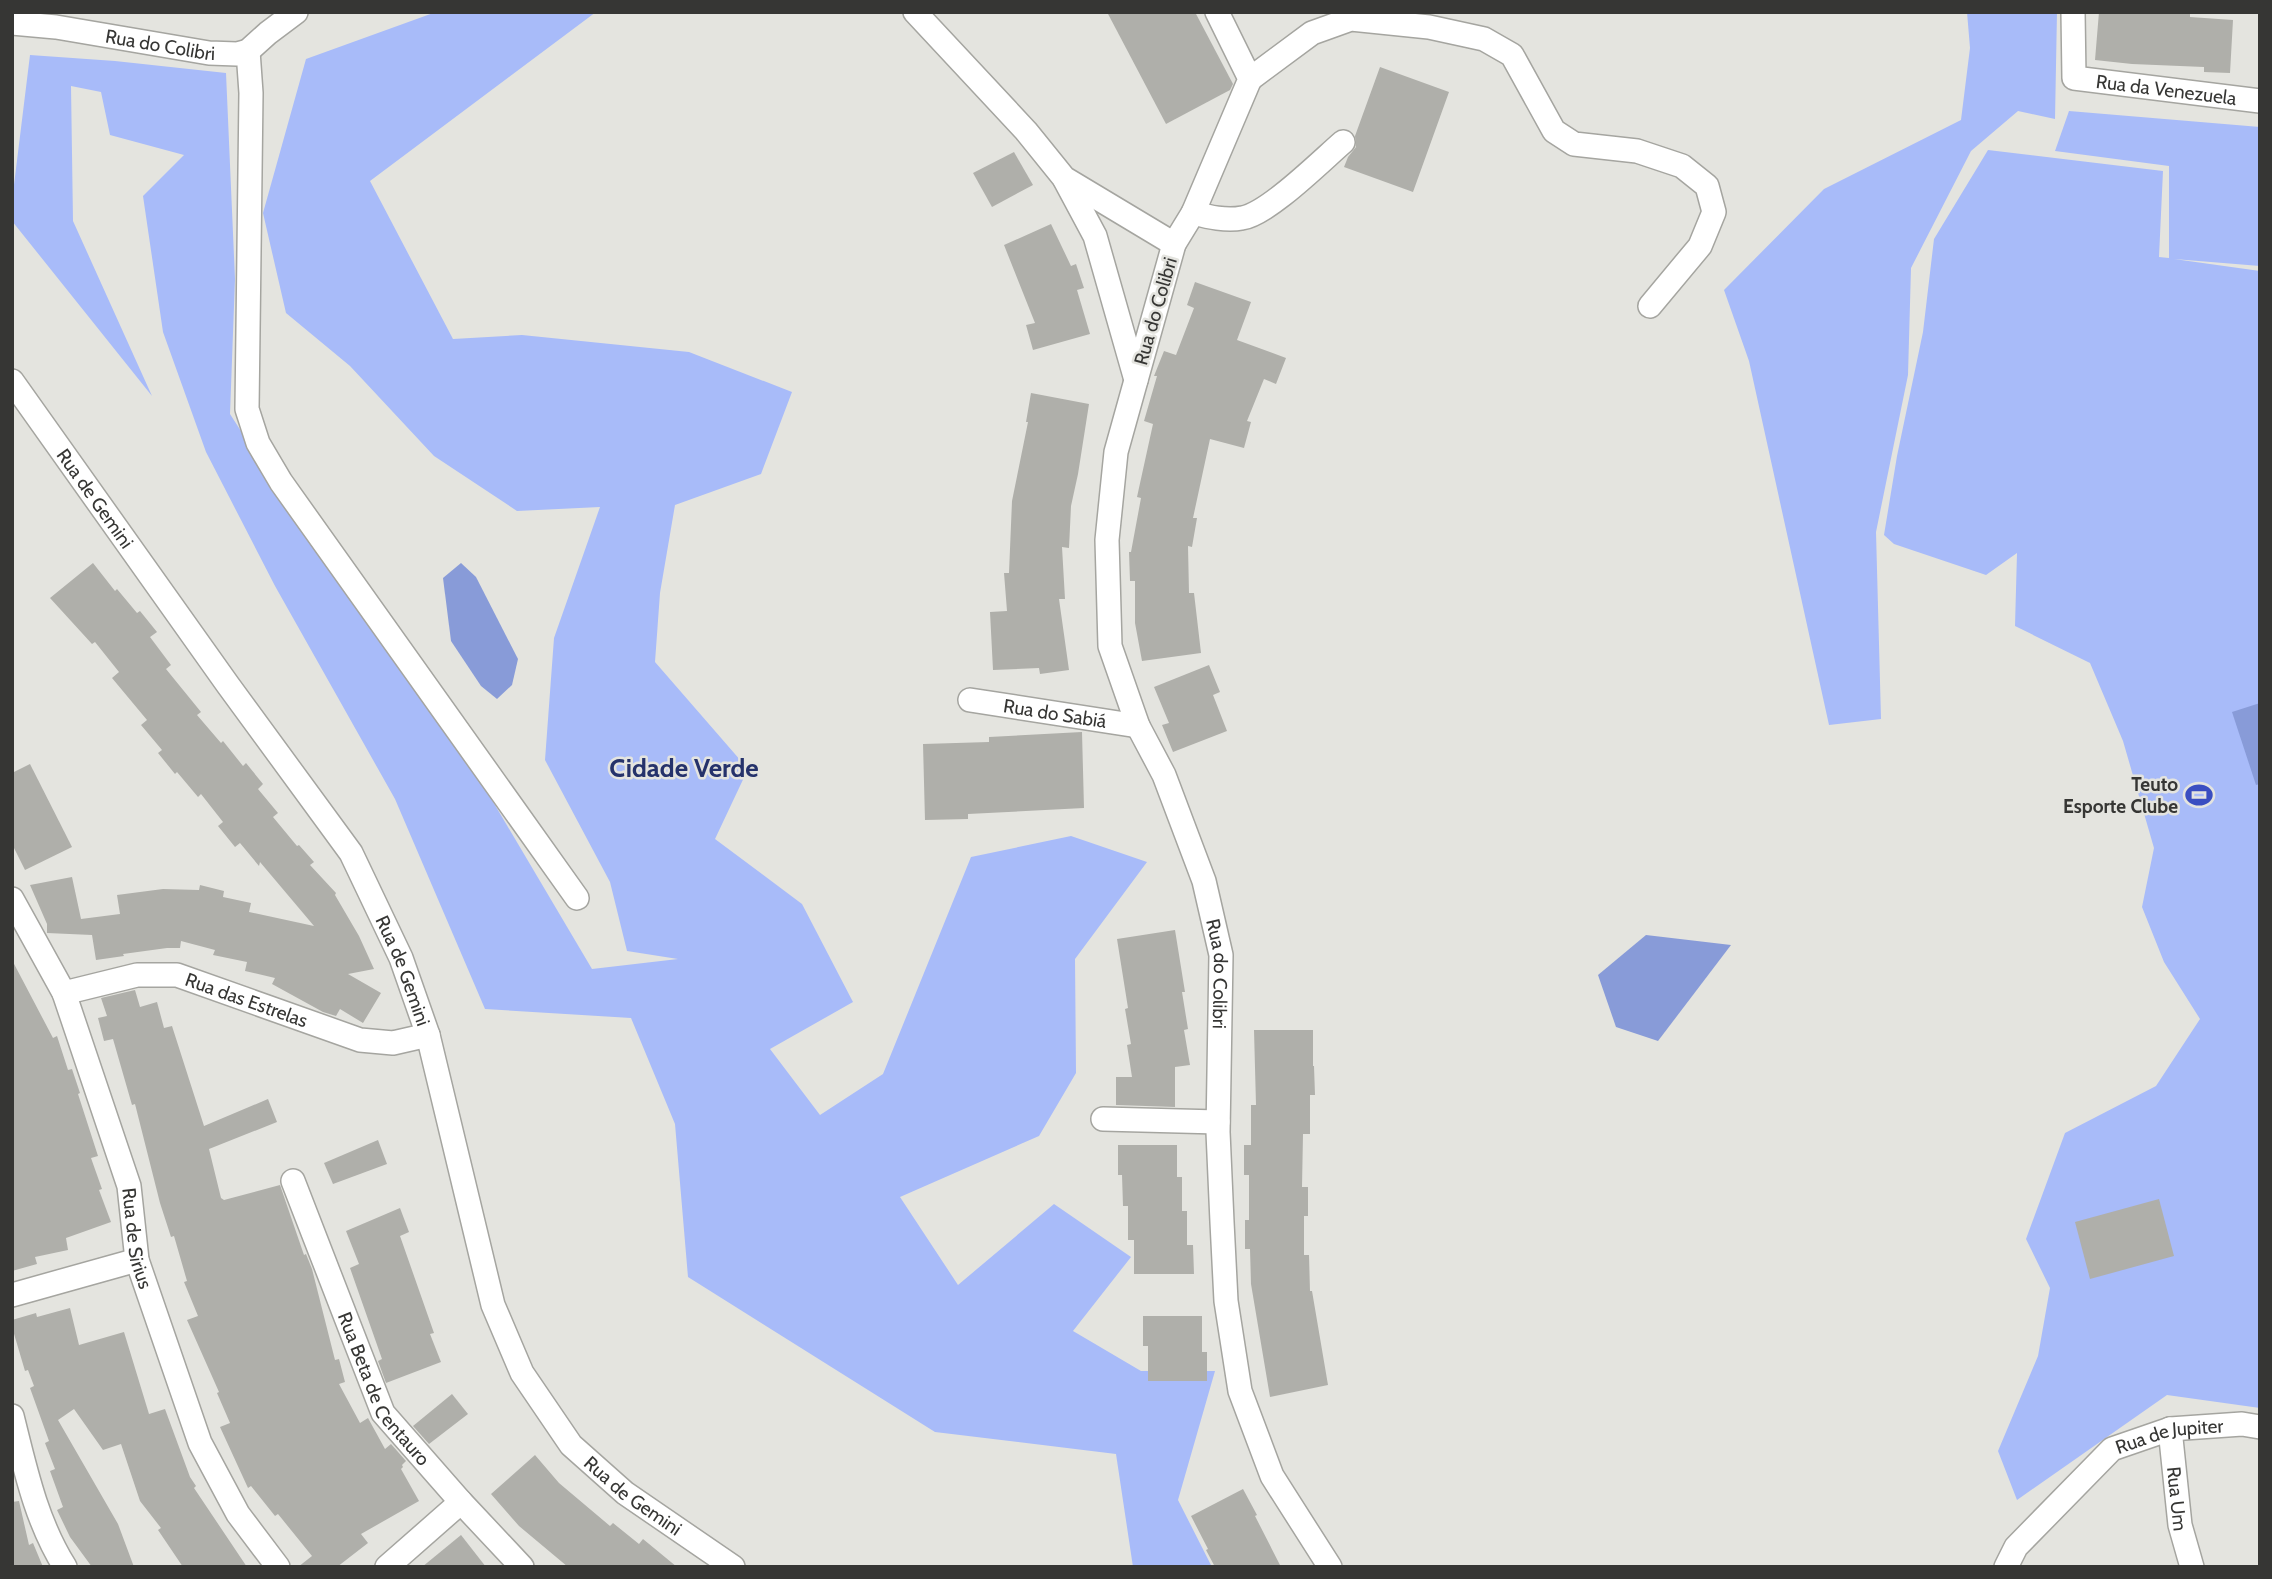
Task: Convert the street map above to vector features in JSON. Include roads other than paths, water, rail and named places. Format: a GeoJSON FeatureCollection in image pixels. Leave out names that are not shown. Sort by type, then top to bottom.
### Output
{"type":"FeatureCollection","features":[{"type":"Feature","properties":{"kind":"street"},"geometry":{"type":"LineString","coordinates":[[296,12],[248,51],[251,93],[247,410],[258,443],[281,482],[577,898]]}},
{"type":"Feature","properties":{"kind":"street","name":"Rua do Colibri"},"geometry":{"type":"LineString","coordinates":[[915,12],[1026,131],[1064,178],[1095,236],[1136,380]]}},
{"type":"Feature","properties":{"kind":"street"},"geometry":{"type":"LineString","coordinates":[[1217,12],[1251,79]]}},
{"type":"Feature","properties":{"kind":"street","name":"Rua da Venezuela"},"geometry":{"type":"LineString","coordinates":[[2073,12],[2074,78],[2260,100]]}},
{"type":"Feature","properties":{"kind":"street"},"geometry":{"type":"LineString","coordinates":[[1174,244],[1193,213],[1251,79],[1312,33],[1351,19],[1429,27],[1485,39],[1513,55],[1554,131],[1574,144],[1637,151],[1682,166],[1707,186],[1714,212],[1700,246],[1650,306]]}},
{"type":"Feature","properties":{"kind":"street","name":"Rua do Colibri"},"geometry":{"type":"LineString","coordinates":[[12,23],[56,27],[209,53],[237,54],[248,51]]}},
{"type":"Feature","properties":{"kind":"street"},"geometry":{"type":"LineString","coordinates":[[1193,213],[1215,218],[1244,218],[1269,205],[1343,142]]}},
{"type":"Feature","properties":{"kind":"street","name":"Rua do Colibri"},"geometry":{"type":"LineString","coordinates":[[1064,178],[1174,244],[1116,452],[1107,540],[1110,646],[1138,726],[1164,775],[1204,881],[1221,955],[1218,1122],[1226,1301],[1240,1391],[1272,1476],[1330,1567]]}},
{"type":"Feature","properties":{"kind":"street","name":"Rua de Gemini"},"geometry":{"type":"LineString","coordinates":[[12,381],[351,853],[401,958],[428,1035],[493,1306],[522,1373],[571,1445],[625,1493],[733,1567]]}},
{"type":"Feature","properties":{"kind":"street","name":"Rua do Sabiá"},"geometry":{"type":"LineString","coordinates":[[970,700],[1138,726]]}},
{"type":"Feature","properties":{"kind":"street","name":"Rua de Sirius"},"geometry":{"type":"LineString","coordinates":[[12,899],[64,993],[129,1186],[137,1260],[200,1443],[238,1514],[278,1567]]}},
{"type":"Feature","properties":{"kind":"street","name":"Rua das Estrelas"},"geometry":{"type":"LineString","coordinates":[[64,993],[137,975],[177,975],[360,1040],[393,1043],[428,1035]]}},
{"type":"Feature","properties":{"kind":"street"},"geometry":{"type":"LineString","coordinates":[[1103,1119],[1218,1122]]}},
{"type":"Feature","properties":{"kind":"street","name":"Rua Beta de Centauro"},"geometry":{"type":"LineString","coordinates":[[293,1181],[383,1413],[522,1567]]}},
{"type":"Feature","properties":{"kind":"street"},"geometry":{"type":"LineString","coordinates":[[12,1295],[137,1260]]}},
{"type":"Feature","properties":{"kind":"street"},"geometry":{"type":"LineString","coordinates":[[12,1416],[28,1485],[52,1546],[65,1567]]}},
{"type":"Feature","properties":{"kind":"street","name":"Rua de Jupiter"},"geometry":{"type":"LineString","coordinates":[[2006,1567],[2016,1547],[2112,1448],[2170,1429],[2242,1424],[2260,1427]]}},
{"type":"Feature","properties":{"kind":"street","name":"Rua Um"},"geometry":{"type":"LineString","coordinates":[[2170,1429],[2180,1525],[2192,1567]]}},
{"type":"Feature","properties":{"kind":"street"},"geometry":{"type":"LineString","coordinates":[[387,1567],[461,1502]]}},
{"type":"Feature","properties":{"kind":"place","name":"Teuto Esporte Clube"},"geometry":{"type":"Point","coordinates":[2199,795]}},
{"type":"Feature","properties":{"kind":"district","name":"Cidade Verde"},"geometry":{"type":"Point","coordinates":[684,768]}}]}
